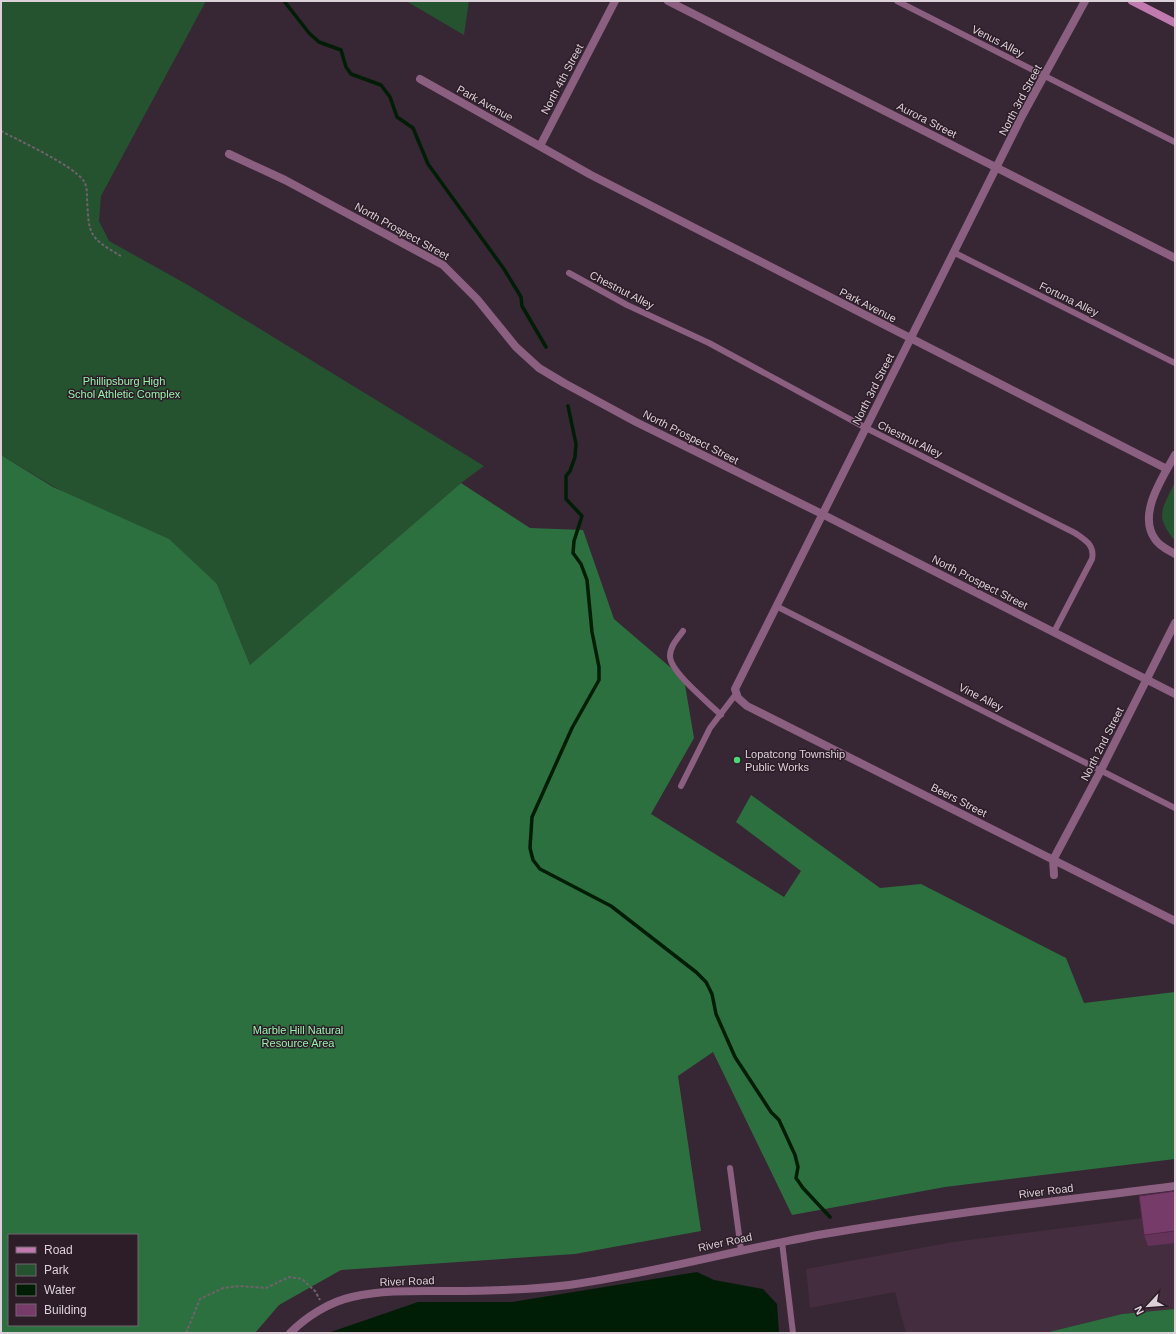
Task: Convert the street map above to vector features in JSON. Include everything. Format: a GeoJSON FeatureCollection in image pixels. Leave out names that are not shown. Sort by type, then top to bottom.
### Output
{"type":"FeatureCollection","features":[{"type":"Feature","properties":{"kind":"main road"},"geometry":{"type":"LineString","coordinates":[[1132,1],[1175,23]]}},
{"type":"Feature","properties":{"kind":"street","name":"North 4th Street"},"geometry":{"type":"LineString","coordinates":[[540,146],[615,1]]}},
{"type":"Feature","properties":{"kind":"street","name":"Aurora Street"},"geometry":{"type":"LineString","coordinates":[[668,1],[1175,258]]}},
{"type":"Feature","properties":{"kind":"street","name":"North 3rd Street"},"geometry":{"type":"LineString","coordinates":[[736,694],[736,684],[1044,76],[1085,1]]}},
{"type":"Feature","properties":{"kind":"street","name":"Park Avenue"},"geometry":{"type":"LineString","coordinates":[[420,79],[560,158],[703,233],[1167,469]]}},
{"type":"Feature","properties":{"kind":"street","name":"North Prospect Street"},"geometry":{"type":"LineString","coordinates":[[230,154],[285,180],[443,265],[477,299],[516,347],[539,368],[636,422],[822,514],[1175,694]]}},
{"type":"Feature","properties":{"kind":"street"},"geometry":{"type":"LineString","coordinates":[[1175,454],[1153,500],[1149,520],[1150,530],[1155,540],[1175,554]]}},
{"type":"Feature","properties":{"kind":"street","name":"North 2nd Street"},"geometry":{"type":"LineString","coordinates":[[1052,860],[1101,770],[1175,623]]}},
{"type":"Feature","properties":{"kind":"street","name":"Beers Street"},"geometry":{"type":"LineString","coordinates":[[736,694],[747,706],[1052,860],[1175,920]]}},
{"type":"Feature","properties":{"kind":"street"},"geometry":{"type":"LineString","coordinates":[[1052,860],[1054,875]]}},
{"type":"Feature","properties":{"kind":"street","name":"River Road"},"geometry":{"type":"LineString","coordinates":[[290,1333],[313,1314],[349,1297],[389,1291],[512,1291],[615,1278],[782,1242],[950,1215],[1175,1186]]}},
{"type":"Feature","properties":{"kind":"lane","name":"Venus Alley"},"geometry":{"type":"LineString","coordinates":[[897,1],[1175,142]]}},
{"type":"Feature","properties":{"kind":"lane","name":"Fortuna Alley"},"geometry":{"type":"LineString","coordinates":[[955,253],[1175,363]]}},
{"type":"Feature","properties":{"kind":"lane","name":"Chestnut Alley"},"geometry":{"type":"LineString","coordinates":[[569,273],[628,305],[709,343],[866,428],[1075,533],[1088,542],[1092,547],[1092,559],[1054,632]]}},
{"type":"Feature","properties":{"kind":"lane","name":"Vine Alley"},"geometry":{"type":"LineString","coordinates":[[776,606],[1175,808]]}},
{"type":"Feature","properties":{"kind":"lane"},"geometry":{"type":"LineString","coordinates":[[683,631],[672,647],[670,656],[674,668],[721,715]]}},
{"type":"Feature","properties":{"kind":"lane","name":"North 3rd Street"},"geometry":{"type":"LineString","coordinates":[[681,786],[710,728],[736,694]]}},
{"type":"Feature","properties":{"kind":"lane"},"geometry":{"type":"LineString","coordinates":[[730,1168],[741,1250]]}},
{"type":"Feature","properties":{"kind":"lane"},"geometry":{"type":"LineString","coordinates":[[782,1242],[793,1333]]}},
{"type":"Feature","properties":{"kind":"path"},"geometry":{"type":"LineString","coordinates":[[1,131],[47,155],[77,174],[83,180],[87,189],[89,228],[99,244],[121,256]]}},
{"type":"Feature","properties":{"kind":"path"},"geometry":{"type":"LineString","coordinates":[[186,1333],[200,1298],[223,1288],[240,1286],[266,1288],[289,1277],[302,1279],[315,1291],[324,1308]]}},
{"type":"Feature","properties":{"kind":"shaded area"},"geometry":{"type":"Polygon","coordinates":[[[1175,1214],[1175,1309],[1122,1314],[1045,1333],[906,1333],[895,1292],[810,1308],[806,1269],[953,1242],[1175,1214]]]}},
{"type":"Feature","properties":{"kind":"green space","name":"Phillipsburg High Schol Athletic Complex"},"geometry":{"type":"Polygon","coordinates":[[[1,1],[206,1],[101,196],[99,221],[109,241],[188,285],[484,466],[461,483],[250,665],[217,584],[1,455],[1,1]]]}},
{"type":"Feature","properties":{"kind":"green space"},"geometry":{"type":"Polygon","coordinates":[[[406,1],[469,1],[464,35],[406,1]]]}},
{"type":"Feature","properties":{"kind":"green space","name":"Marble Hill Natural Resource Area"},"geometry":{"type":"Polygon","coordinates":[[[1,455],[53,487],[169,539],[217,584],[250,665],[461,483],[530,528],[583,530],[614,619],[684,679],[694,738],[651,814],[784,897],[801,871],[736,822],[751,795],[880,888],[921,884],[1066,958],[1084,1003],[1175,992],[1175,1159],[945,1187],[792,1215],[713,1052],[678,1076],[701,1231],[575,1254],[341,1270],[279,1305],[255,1333],[1,1333],[1,455]]]}},
{"type":"Feature","properties":{"kind":"green space"},"geometry":{"type":"Polygon","coordinates":[[[1175,482],[1175,541],[1164,525],[1162,512],[1175,482]]]}},
{"type":"Feature","properties":{"kind":"green space"},"geometry":{"type":"Polygon","coordinates":[[[1175,1309],[1175,1333],[1045,1333],[1122,1314],[1175,1309]]]}},
{"type":"Feature","properties":{"kind":"water"},"geometry":{"type":"Polygon","coordinates":[[[697,1272],[714,1280],[763,1289],[777,1304],[779,1333],[328,1333],[418,1302],[512,1302],[697,1272]]]}},
{"type":"Feature","properties":{"kind":"building"},"geometry":{"type":"Polygon","coordinates":[[[1175,1191],[1175,1231],[1144,1235],[1139,1196],[1175,1191]]]}},
{"type":"Feature","properties":{"kind":"waterway"},"geometry":{"type":"LineString","coordinates":[[284,1],[309,33],[319,42],[341,50],[346,67],[351,74],[381,85],[390,97],[397,117],[413,128],[428,164],[504,269],[521,297],[522,306],[546,347]]}},
{"type":"Feature","properties":{"kind":"waterway"},"geometry":{"type":"LineString","coordinates":[[568,406],[576,444],[575,457],[570,471],[566,476],[566,499],[582,516],[574,541],[573,553],[581,564],[587,580],[592,632],[599,667],[599,680],[572,728],[532,817],[530,848],[533,860],[540,869],[611,906],[696,972],[706,982],[712,994],[716,1014],[735,1057],[771,1112],[779,1120],[795,1155],[798,1167],[796,1178],[803,1188],[830,1217]]}},
{"type":"Feature","properties":{"kind":"place","name":"Lopatcong Township Public Works"},"geometry":{"type":"Point","coordinates":[737,760]}}]}
